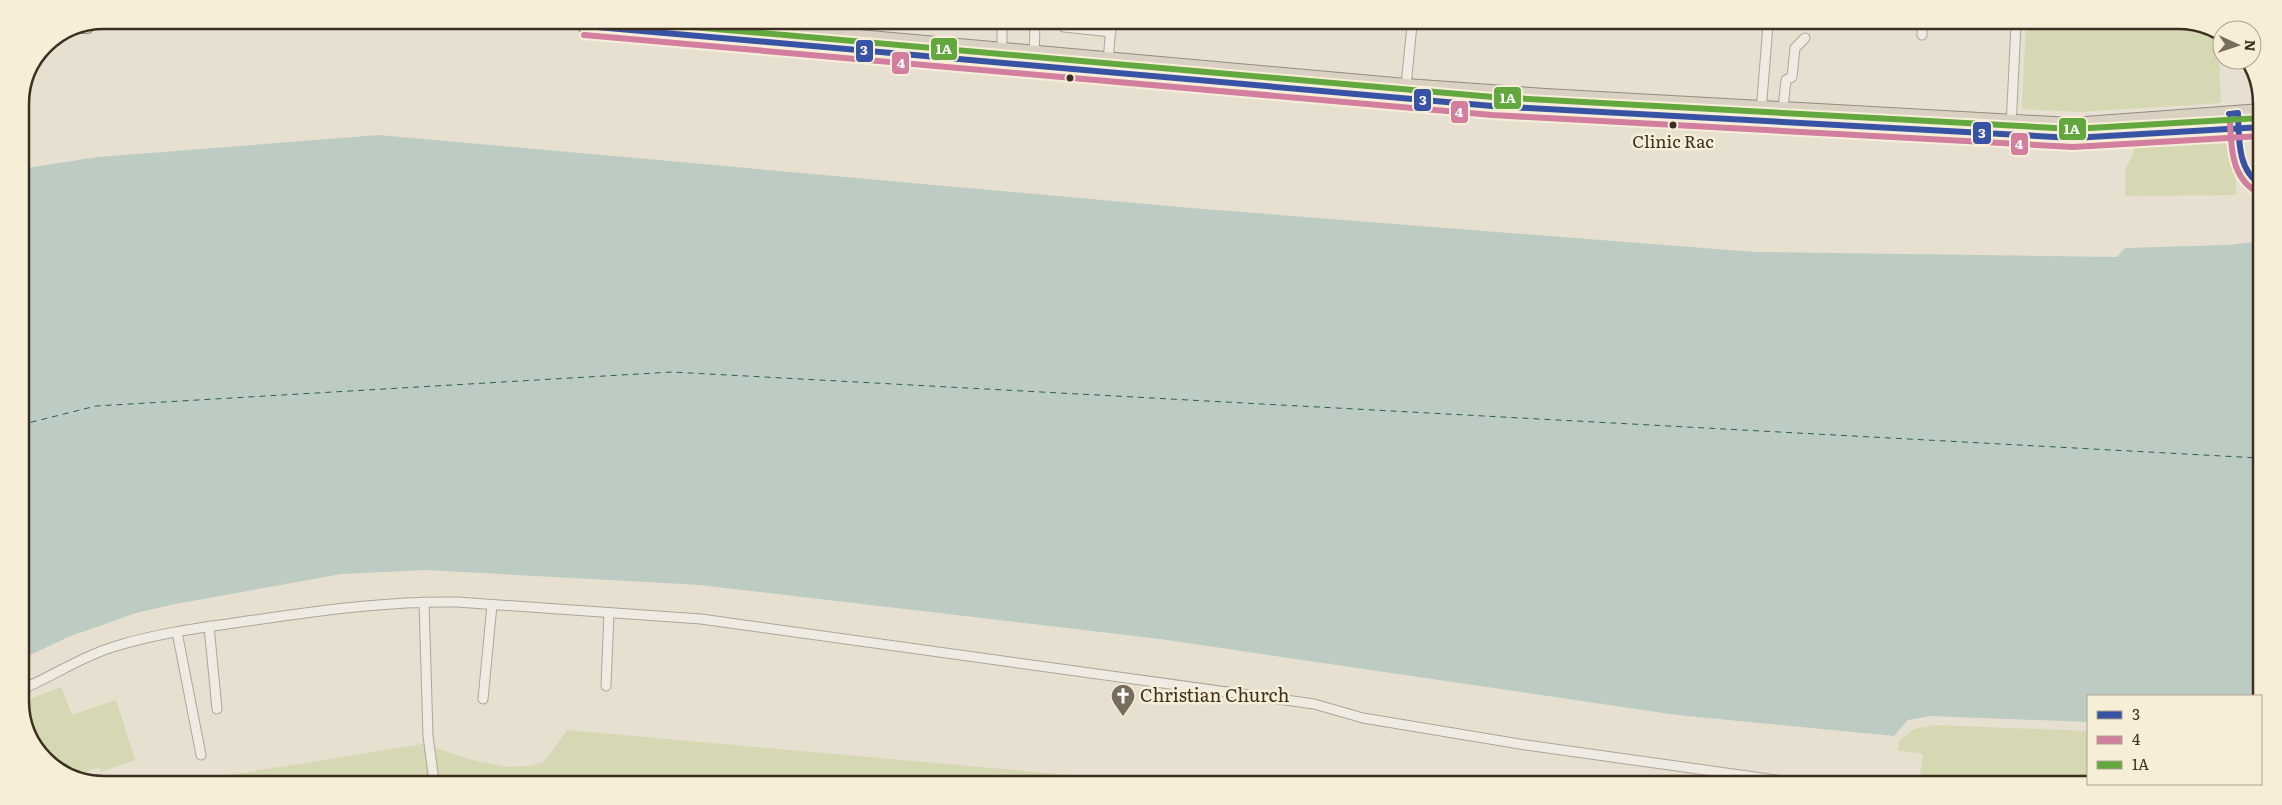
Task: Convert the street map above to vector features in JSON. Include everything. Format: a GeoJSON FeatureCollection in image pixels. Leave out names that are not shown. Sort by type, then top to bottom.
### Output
{"type":"FeatureCollection","features":[{"type":"Feature","properties":{"kind":"highway"},"geometry":{"type":"LineString","coordinates":[[627,29],[1001,56],[1492,106],[1761,114],[1783,108],[2011,128],[2100,138],[2253,128]]}},
{"type":"Feature","properties":{"kind":"highway"},"geometry":{"type":"LineString","coordinates":[[762,29],[1001,56]]}},
{"type":"Feature","properties":{"kind":"highway"},"geometry":{"type":"LineString","coordinates":[[1108,66],[1406,86],[1761,114],[2011,128],[2099,124],[2253,112]]}},
{"type":"Feature","properties":{"kind":"street"},"geometry":{"type":"LineString","coordinates":[[1001,56],[1002,29]]}},
{"type":"Feature","properties":{"kind":"street"},"geometry":{"type":"LineString","coordinates":[[1034,59],[1035,29]]}},
{"type":"Feature","properties":{"kind":"street"},"geometry":{"type":"LineString","coordinates":[[1108,66],[1111,29]]}},
{"type":"Feature","properties":{"kind":"street"},"geometry":{"type":"LineString","coordinates":[[1406,86],[1412,29]]}},
{"type":"Feature","properties":{"kind":"street"},"geometry":{"type":"LineString","coordinates":[[1761,114],[1768,29]]}},
{"type":"Feature","properties":{"kind":"street"},"geometry":{"type":"LineString","coordinates":[[1922,29],[1922,35]]}},
{"type":"Feature","properties":{"kind":"street"},"geometry":{"type":"LineString","coordinates":[[2011,128],[2016,29]]}},
{"type":"Feature","properties":{"kind":"street"},"geometry":{"type":"LineString","coordinates":[[1783,108],[1786,80],[1792,77],[1794,53],[1800,41],[1805,38]]}},
{"type":"Feature","properties":{"kind":"street"},"geometry":{"type":"LineString","coordinates":[[424,602],[428,736],[433,776]]}},
{"type":"Feature","properties":{"kind":"street"},"geometry":{"type":"LineString","coordinates":[[29,685],[74,662],[113,647],[209,626],[348,608],[424,602],[492,605],[701,619],[1314,704],[1363,718],[1518,744],[1748,776]]}},
{"type":"Feature","properties":{"kind":"street"},"geometry":{"type":"LineString","coordinates":[[483,699],[492,605]]}},
{"type":"Feature","properties":{"kind":"street"},"geometry":{"type":"LineString","coordinates":[[606,686],[609,613]]}},
{"type":"Feature","properties":{"kind":"street"},"geometry":{"type":"LineString","coordinates":[[209,626],[217,709]]}},
{"type":"Feature","properties":{"kind":"street"},"geometry":{"type":"LineString","coordinates":[[177,632],[201,755]]}},
{"type":"Feature","properties":{"kind":"green space"},"geometry":{"type":"Polygon","coordinates":[[[2026,29],[2178,29],[2193,30],[2212,36],[2212,70],[2220,70],[2221,103],[2079,112],[2022,109],[2026,29]]]}},
{"type":"Feature","properties":{"kind":"green space"},"geometry":{"type":"Polygon","coordinates":[[[2231,140],[2237,195],[2125,196],[2125,169],[2133,155],[2134,148],[2231,140]]]}},
{"type":"Feature","properties":{"kind":"green space"},"geometry":{"type":"Polygon","coordinates":[[[61,687],[72,715],[116,700],[135,760],[101,772],[99,767],[83,773],[70,769],[54,758],[39,739],[30,716],[29,699],[61,687]]]}},
{"type":"Feature","properties":{"kind":"green space"},"geometry":{"type":"Polygon","coordinates":[[[1935,725],[2087,731],[2087,776],[1920,776],[1923,754],[1897,750],[1900,740],[1914,729],[1935,725]]]}},
{"type":"Feature","properties":{"kind":"green space"},"geometry":{"type":"Polygon","coordinates":[[[567,730],[1081,776],[223,776],[423,744],[476,761],[506,767],[528,766],[544,762],[567,730]]]}},
{"type":"Feature","properties":{"kind":"shaded area"},"geometry":{"type":"Polygon","coordinates":[[[379,135],[1191,208],[1755,252],[2117,257],[2125,248],[2228,245],[2253,242],[2253,695],[2087,695],[2087,722],[1930,716],[1908,720],[1894,736],[1677,715],[1160,639],[700,585],[426,570],[342,574],[175,604],[136,613],[68,637],[29,656],[29,168],[98,157],[379,135]]]}},
{"type":"Feature","properties":{"kind":"ferry route"},"geometry":{"type":"LineString","coordinates":[[29,423],[96,406],[672,372],[2253,458]]}},
{"type":"Feature","properties":{"kind":"transit line","name":"3"},"geometry":{"type":"LineString","coordinates":[[619,29],[1492,106],[2073,138],[2253,128]]}},
{"type":"Feature","properties":{"kind":"transit line","name":"1A"},"geometry":{"type":"LineString","coordinates":[[715,29],[1493,97],[2073,129],[2253,118]]}},
{"type":"Feature","properties":{"kind":"transit line","name":"4"},"geometry":{"type":"LineString","coordinates":[[584,35],[1492,115],[2073,147],[2253,137]]}},
{"type":"Feature","properties":{"kind":"transit line","name":"3"},"geometry":{"type":"LineString","coordinates":[[2229,114],[2238,113],[2239,143],[2243,162],[2253,178]]}},
{"type":"Feature","properties":{"kind":"transit line","name":"4"},"geometry":{"type":"LineString","coordinates":[[2230,123],[2234,162],[2242,179],[2253,189]]}},
{"type":"Feature","properties":{"kind":"place","name":"Clinic Rac"},"geometry":{"type":"Point","coordinates":[1673,125]}},
{"type":"Feature","properties":{"kind":"place","name":"Christian Church"},"geometry":{"type":"Point","coordinates":[1123,717]}}]}
